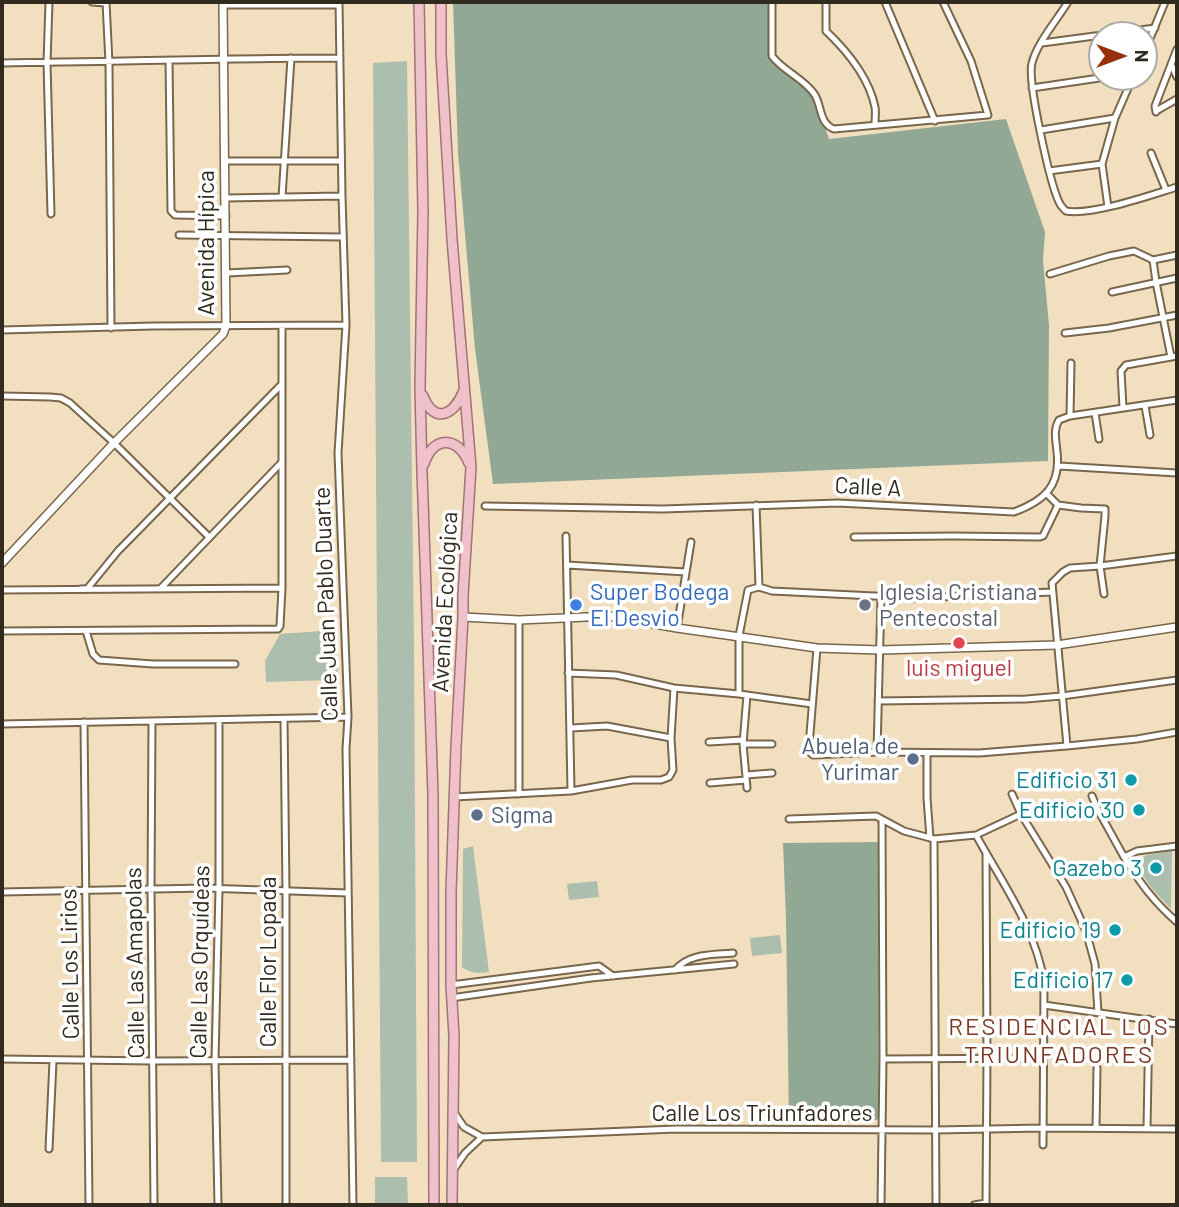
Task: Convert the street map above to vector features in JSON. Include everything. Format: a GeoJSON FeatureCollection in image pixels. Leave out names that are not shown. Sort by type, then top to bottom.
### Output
{"type":"FeatureCollection","features":[{"type":"Feature","properties":{"kind":"main road"},"geometry":{"type":"LineString","coordinates":[[419,2],[423,211],[420,387],[433,795],[433,1205]]}},
{"type":"Feature","properties":{"kind":"main road","name":"Avenida Ecológica"},"geometry":{"type":"LineString","coordinates":[[441,2],[441,54],[452,239],[471,467],[454,797],[452,1205]]}},
{"type":"Feature","properties":{"kind":"main road"},"geometry":{"type":"LineString","coordinates":[[420,387],[429,408],[443,414],[457,405],[466,387]]}},
{"type":"Feature","properties":{"kind":"main road"},"geometry":{"type":"LineString","coordinates":[[422,471],[431,450],[447,442],[454,443],[463,451],[471,467]]}},
{"type":"Feature","properties":{"kind":"street"},"geometry":{"type":"LineString","coordinates":[[49,2],[47,63],[51,215]]}},
{"type":"Feature","properties":{"kind":"street"},"geometry":{"type":"LineString","coordinates":[[92,2],[106,3],[111,328]]}},
{"type":"Feature","properties":{"kind":"street"},"geometry":{"type":"LineString","coordinates":[[772,2],[772,56],[806,83],[816,97],[824,123],[834,129],[988,115],[971,61],[943,2]]}},
{"type":"Feature","properties":{"kind":"street"},"geometry":{"type":"LineString","coordinates":[[826,2],[826,31],[854,62],[869,90],[875,107],[875,124]]}},
{"type":"Feature","properties":{"kind":"street"},"geometry":{"type":"LineString","coordinates":[[885,2],[936,121]]}},
{"type":"Feature","properties":{"kind":"street"},"geometry":{"type":"LineString","coordinates":[[1068,2],[1042,43],[1031,67],[1032,88],[1049,171],[1059,202],[1066,211],[1081,212],[1177,187]]}},
{"type":"Feature","properties":{"kind":"street"},"geometry":{"type":"LineString","coordinates":[[1158,21],[1165,2]]}},
{"type":"Feature","properties":{"kind":"street"},"geometry":{"type":"LineString","coordinates":[[223,3],[339,3]]}},
{"type":"Feature","properties":{"kind":"street","name":"Avenida Hípica"},"geometry":{"type":"LineString","coordinates":[[2,563],[114,443],[223,334],[226,326],[226,198],[223,3]]}},
{"type":"Feature","properties":{"kind":"street","name":"Calle Juan Pablo Duarte"},"geometry":{"type":"LineString","coordinates":[[339,3],[346,325],[338,453],[348,717],[346,749],[353,1205]]}},
{"type":"Feature","properties":{"kind":"street"},"geometry":{"type":"LineString","coordinates":[[1042,43],[1088,37]]}},
{"type":"Feature","properties":{"kind":"street"},"geometry":{"type":"LineString","coordinates":[[1177,49],[1155,106],[1156,111],[1177,99]]}},
{"type":"Feature","properties":{"kind":"street"},"geometry":{"type":"LineString","coordinates":[[282,197],[291,58]]}},
{"type":"Feature","properties":{"kind":"street"},"geometry":{"type":"LineString","coordinates":[[2,63],[340,58]]}},
{"type":"Feature","properties":{"kind":"street"},"geometry":{"type":"LineString","coordinates":[[169,60],[171,211],[175,215],[226,216]]}},
{"type":"Feature","properties":{"kind":"street"},"geometry":{"type":"LineString","coordinates":[[1174,60],[1177,78]]}},
{"type":"Feature","properties":{"kind":"street"},"geometry":{"type":"LineString","coordinates":[[1032,88],[1088,80]]}},
{"type":"Feature","properties":{"kind":"street"},"geometry":{"type":"LineString","coordinates":[[1108,207],[1102,164],[1115,118],[1127,91]]}},
{"type":"Feature","properties":{"kind":"street"},"geometry":{"type":"LineString","coordinates":[[1041,130],[1115,118]]}},
{"type":"Feature","properties":{"kind":"street"},"geometry":{"type":"LineString","coordinates":[[1152,153],[1166,190]]}},
{"type":"Feature","properties":{"kind":"street"},"geometry":{"type":"LineString","coordinates":[[225,161],[341,161]]}},
{"type":"Feature","properties":{"kind":"street"},"geometry":{"type":"LineString","coordinates":[[1049,171],[1102,164]]}},
{"type":"Feature","properties":{"kind":"street"},"geometry":{"type":"LineString","coordinates":[[226,198],[342,196]]}},
{"type":"Feature","properties":{"kind":"street"},"geometry":{"type":"LineString","coordinates":[[179,235],[343,237]]}},
{"type":"Feature","properties":{"kind":"street"},"geometry":{"type":"LineString","coordinates":[[1050,274],[1134,251],[1153,260],[1177,256]]}},
{"type":"Feature","properties":{"kind":"street"},"geometry":{"type":"LineString","coordinates":[[1122,408],[1121,372],[1126,365],[1174,356],[1163,317],[1153,260]]}},
{"type":"Feature","properties":{"kind":"street"},"geometry":{"type":"LineString","coordinates":[[226,273],[287,270]]}},
{"type":"Feature","properties":{"kind":"street"},"geometry":{"type":"LineString","coordinates":[[1112,292],[1177,278]]}},
{"type":"Feature","properties":{"kind":"street"},"geometry":{"type":"LineString","coordinates":[[1065,333],[1177,315]]}},
{"type":"Feature","properties":{"kind":"street"},"geometry":{"type":"LineString","coordinates":[[2,330],[346,325]]}},
{"type":"Feature","properties":{"kind":"street"},"geometry":{"type":"LineString","coordinates":[[2,631],[278,629],[281,623],[282,589],[282,326]]}},
{"type":"Feature","properties":{"kind":"street"},"geometry":{"type":"LineString","coordinates":[[1070,416],[1071,363]]}},
{"type":"Feature","properties":{"kind":"street"},"geometry":{"type":"LineString","coordinates":[[2,590],[87,589],[118,551],[282,384]]}},
{"type":"Feature","properties":{"kind":"street"},"geometry":{"type":"LineString","coordinates":[[2,396],[61,398],[71,403],[209,537]]}},
{"type":"Feature","properties":{"kind":"street"},"geometry":{"type":"LineString","coordinates":[[1104,594],[1100,566],[1105,509],[1058,505],[1047,494],[1059,466],[1055,427],[1059,420],[1070,416],[1177,400]]}},
{"type":"Feature","properties":{"kind":"street"},"geometry":{"type":"LineString","coordinates":[[1145,406],[1150,435]]}},
{"type":"Feature","properties":{"kind":"street"},"geometry":{"type":"LineString","coordinates":[[1095,413],[1099,439]]}},
{"type":"Feature","properties":{"kind":"street"},"geometry":{"type":"LineString","coordinates":[[160,589],[282,462]]}},
{"type":"Feature","properties":{"kind":"street"},"geometry":{"type":"LineString","coordinates":[[1059,466],[1177,473]]}},
{"type":"Feature","properties":{"kind":"street","name":"Calle A"},"geometry":{"type":"LineString","coordinates":[[485,506],[663,509],[838,503],[1014,512],[1047,494]]}},
{"type":"Feature","properties":{"kind":"street"},"geometry":{"type":"LineString","coordinates":[[757,505],[760,587]]}},
{"type":"Feature","properties":{"kind":"street"},"geometry":{"type":"LineString","coordinates":[[854,537],[1040,537],[1043,536],[1058,505]]}},
{"type":"Feature","properties":{"kind":"street"},"geometry":{"type":"LineString","coordinates":[[566,536],[571,791]]}},
{"type":"Feature","properties":{"kind":"street"},"geometry":{"type":"LineString","coordinates":[[677,628],[691,542]]}},
{"type":"Feature","properties":{"kind":"street"},"geometry":{"type":"LineString","coordinates":[[1068,746],[1052,583],[1070,568],[1177,555]]}},
{"type":"Feature","properties":{"kind":"street"},"geometry":{"type":"LineString","coordinates":[[567,565],[686,572]]}},
{"type":"Feature","properties":{"kind":"street"},"geometry":{"type":"LineString","coordinates":[[739,694],[739,636],[748,590],[760,587],[772,591],[881,597],[967,597],[1052,592]]}},
{"type":"Feature","properties":{"kind":"street"},"geometry":{"type":"LineString","coordinates":[[81,589],[282,589]]}},
{"type":"Feature","properties":{"kind":"street"},"geometry":{"type":"LineString","coordinates":[[877,752],[881,597]]}},
{"type":"Feature","properties":{"kind":"street"},"geometry":{"type":"LineString","coordinates":[[463,617],[519,620],[609,616],[817,648],[880,650],[1057,645],[1177,627]]}},
{"type":"Feature","properties":{"kind":"street"},"geometry":{"type":"LineString","coordinates":[[519,620],[519,794]]}},
{"type":"Feature","properties":{"kind":"street"},"geometry":{"type":"LineString","coordinates":[[86,631],[93,654],[99,660],[153,664],[234,664]]}},
{"type":"Feature","properties":{"kind":"street"},"geometry":{"type":"LineString","coordinates":[[817,648],[809,751],[813,755],[877,752],[979,753],[1068,746],[1177,732]]}},
{"type":"Feature","properties":{"kind":"street"},"geometry":{"type":"LineString","coordinates":[[568,673],[616,675],[674,688],[812,704]]}},
{"type":"Feature","properties":{"kind":"street"},"geometry":{"type":"LineString","coordinates":[[878,701],[983,701],[1062,696],[1177,680]]}},
{"type":"Feature","properties":{"kind":"street"},"geometry":{"type":"LineString","coordinates":[[454,797],[571,791],[632,780],[661,780],[668,777],[673,770],[671,738],[674,688]]}},
{"type":"Feature","properties":{"kind":"street"},"geometry":{"type":"LineString","coordinates":[[747,695],[743,742],[747,788]]}},
{"type":"Feature","properties":{"kind":"street"},"geometry":{"type":"LineString","coordinates":[[2,724],[348,717]]}},
{"type":"Feature","properties":{"kind":"street","name":"Calle Flor Lopada"},"geometry":{"type":"LineString","coordinates":[[284,719],[286,1205]]}},
{"type":"Feature","properties":{"kind":"street","name":"Calle Las Orquídeas"},"geometry":{"type":"LineString","coordinates":[[218,1205],[215,1061],[219,720]]}},
{"type":"Feature","properties":{"kind":"street","name":"Calle Las Amapolas"},"geometry":{"type":"LineString","coordinates":[[152,721],[154,1205]]}},
{"type":"Feature","properties":{"kind":"street","name":"Calle Los Lirios"},"geometry":{"type":"LineString","coordinates":[[84,722],[89,1205]]}},
{"type":"Feature","properties":{"kind":"street"},"geometry":{"type":"LineString","coordinates":[[571,728],[607,726],[671,738]]}},
{"type":"Feature","properties":{"kind":"street"},"geometry":{"type":"LineString","coordinates":[[709,742],[772,744]]}},
{"type":"Feature","properties":{"kind":"street"},"geometry":{"type":"LineString","coordinates":[[927,753],[927,798],[932,838],[936,1205]]}},
{"type":"Feature","properties":{"kind":"street"},"geometry":{"type":"LineString","coordinates":[[710,783],[772,773]]}},
{"type":"Feature","properties":{"kind":"street"},"geometry":{"type":"LineString","coordinates":[[1012,794],[1021,814],[1066,887],[1086,931],[1095,964],[1098,1013]]}},
{"type":"Feature","properties":{"kind":"street"},"geometry":{"type":"LineString","coordinates":[[1092,796],[1140,884],[1177,922]]}},
{"type":"Feature","properties":{"kind":"street"},"geometry":{"type":"LineString","coordinates":[[789,819],[876,816],[904,831],[932,838],[976,835],[1021,814]]}},
{"type":"Feature","properties":{"kind":"street"},"geometry":{"type":"LineString","coordinates":[[881,1205],[882,820]]}},
{"type":"Feature","properties":{"kind":"street"},"geometry":{"type":"LineString","coordinates":[[976,835],[1031,935],[1041,964],[1044,982],[1043,1145]]}},
{"type":"Feature","properties":{"kind":"street"},"geometry":{"type":"LineString","coordinates":[[1124,857],[1137,851],[1177,846]]}},
{"type":"Feature","properties":{"kind":"street"},"geometry":{"type":"LineString","coordinates":[[974,1205],[986,1203],[986,854]]}},
{"type":"Feature","properties":{"kind":"street"},"geometry":{"type":"LineString","coordinates":[[2,892],[219,889],[348,893]]}},
{"type":"Feature","properties":{"kind":"street"},"geometry":{"type":"LineString","coordinates":[[675,970],[687,960],[698,956],[733,953]]}},
{"type":"Feature","properties":{"kind":"street"},"geometry":{"type":"LineString","coordinates":[[451,998],[613,975],[734,964]]}},
{"type":"Feature","properties":{"kind":"street"},"geometry":{"type":"LineString","coordinates":[[451,985],[599,966],[613,975]]}},
{"type":"Feature","properties":{"kind":"street"},"geometry":{"type":"LineString","coordinates":[[1044,1005],[1177,1024]]}},
{"type":"Feature","properties":{"kind":"street"},"geometry":{"type":"LineString","coordinates":[[1147,1128],[1149,1019]]}},
{"type":"Feature","properties":{"kind":"street"},"geometry":{"type":"LineString","coordinates":[[883,1059],[1042,1058]]}},
{"type":"Feature","properties":{"kind":"street"},"geometry":{"type":"LineString","coordinates":[[2,1059],[351,1060]]}},
{"type":"Feature","properties":{"kind":"street"},"geometry":{"type":"LineString","coordinates":[[49,1149],[53,1060]]}},
{"type":"Feature","properties":{"kind":"street"},"geometry":{"type":"LineString","coordinates":[[1096,1128],[1097,1068]]}},
{"type":"Feature","properties":{"kind":"street"},"geometry":{"type":"LineString","coordinates":[[452,1173],[465,1153],[482,1137],[464,1127],[453,1110]]}},
{"type":"Feature","properties":{"kind":"street","name":"Calle Los Triunfadores"},"geometry":{"type":"LineString","coordinates":[[482,1137],[676,1129],[1177,1129]]}},
{"type":"Feature","properties":{"kind":"green space"},"geometry":{"type":"Polygon","coordinates":[[[453,2],[769,2],[769,58],[804,84],[817,104],[829,139],[1006,119],[1045,232],[1043,261],[1049,325],[1048,461],[493,484],[475,349],[458,153],[453,2]]]}},
{"type":"Feature","properties":{"kind":"green space"},"geometry":{"type":"Polygon","coordinates":[[[407,61],[417,1162],[381,1162],[373,63],[407,61]]]}},
{"type":"Feature","properties":{"kind":"green space"},"geometry":{"type":"Polygon","coordinates":[[[335,630],[338,671],[332,680],[266,682],[265,661],[280,634],[335,630]]]}},
{"type":"Feature","properties":{"kind":"green space"},"geometry":{"type":"Polygon","coordinates":[[[878,842],[879,1116],[877,1120],[870,1121],[789,1123],[783,843],[878,842]]]}},
{"type":"Feature","properties":{"kind":"green space"},"geometry":{"type":"Polygon","coordinates":[[[473,846],[489,972],[478,973],[462,967],[463,849],[473,846]]]}},
{"type":"Feature","properties":{"kind":"green space"},"geometry":{"type":"Polygon","coordinates":[[[1172,851],[1171,909],[1148,883],[1138,865],[1141,858],[1147,855],[1172,851]]]}},
{"type":"Feature","properties":{"kind":"green space"},"geometry":{"type":"Polygon","coordinates":[[[597,881],[599,897],[569,900],[567,884],[597,881]]]}},
{"type":"Feature","properties":{"kind":"green space"},"geometry":{"type":"Polygon","coordinates":[[[780,935],[782,953],[752,956],[750,938],[780,935]]]}},
{"type":"Feature","properties":{"kind":"green space"},"geometry":{"type":"Polygon","coordinates":[[[375,1177],[407,1177],[408,1205],[375,1205],[375,1177]]]}},
{"type":"Feature","properties":{"kind":"place","name":"Super Bodega El Desvio"},"geometry":{"type":"Point","coordinates":[576,605]}},
{"type":"Feature","properties":{"kind":"place","name":"Iglesia Cristiana Pentecostal"},"geometry":{"type":"Point","coordinates":[865,605]}},
{"type":"Feature","properties":{"kind":"place","name":"luis miguel"},"geometry":{"type":"Point","coordinates":[959,643]}},
{"type":"Feature","properties":{"kind":"place","name":"Abuela de Yurimar"},"geometry":{"type":"Point","coordinates":[913,759]}},
{"type":"Feature","properties":{"kind":"place","name":"Edificio 31"},"geometry":{"type":"Point","coordinates":[1131,780]}},
{"type":"Feature","properties":{"kind":"place","name":"Edificio 30"},"geometry":{"type":"Point","coordinates":[1139,810]}},
{"type":"Feature","properties":{"kind":"place","name":"Sigma"},"geometry":{"type":"Point","coordinates":[477,815]}},
{"type":"Feature","properties":{"kind":"place","name":"Gazebo 3"},"geometry":{"type":"Point","coordinates":[1156,868]}},
{"type":"Feature","properties":{"kind":"place","name":"Edificio 19"},"geometry":{"type":"Point","coordinates":[1115,930]}},
{"type":"Feature","properties":{"kind":"place","name":"Edificio 17"},"geometry":{"type":"Point","coordinates":[1127,980]}},
{"type":"Feature","properties":{"kind":"district","name":"RESIDENCIAL LOS TRIUNFADORES"},"geometry":{"type":"Point","coordinates":[1059,1041]}}]}
